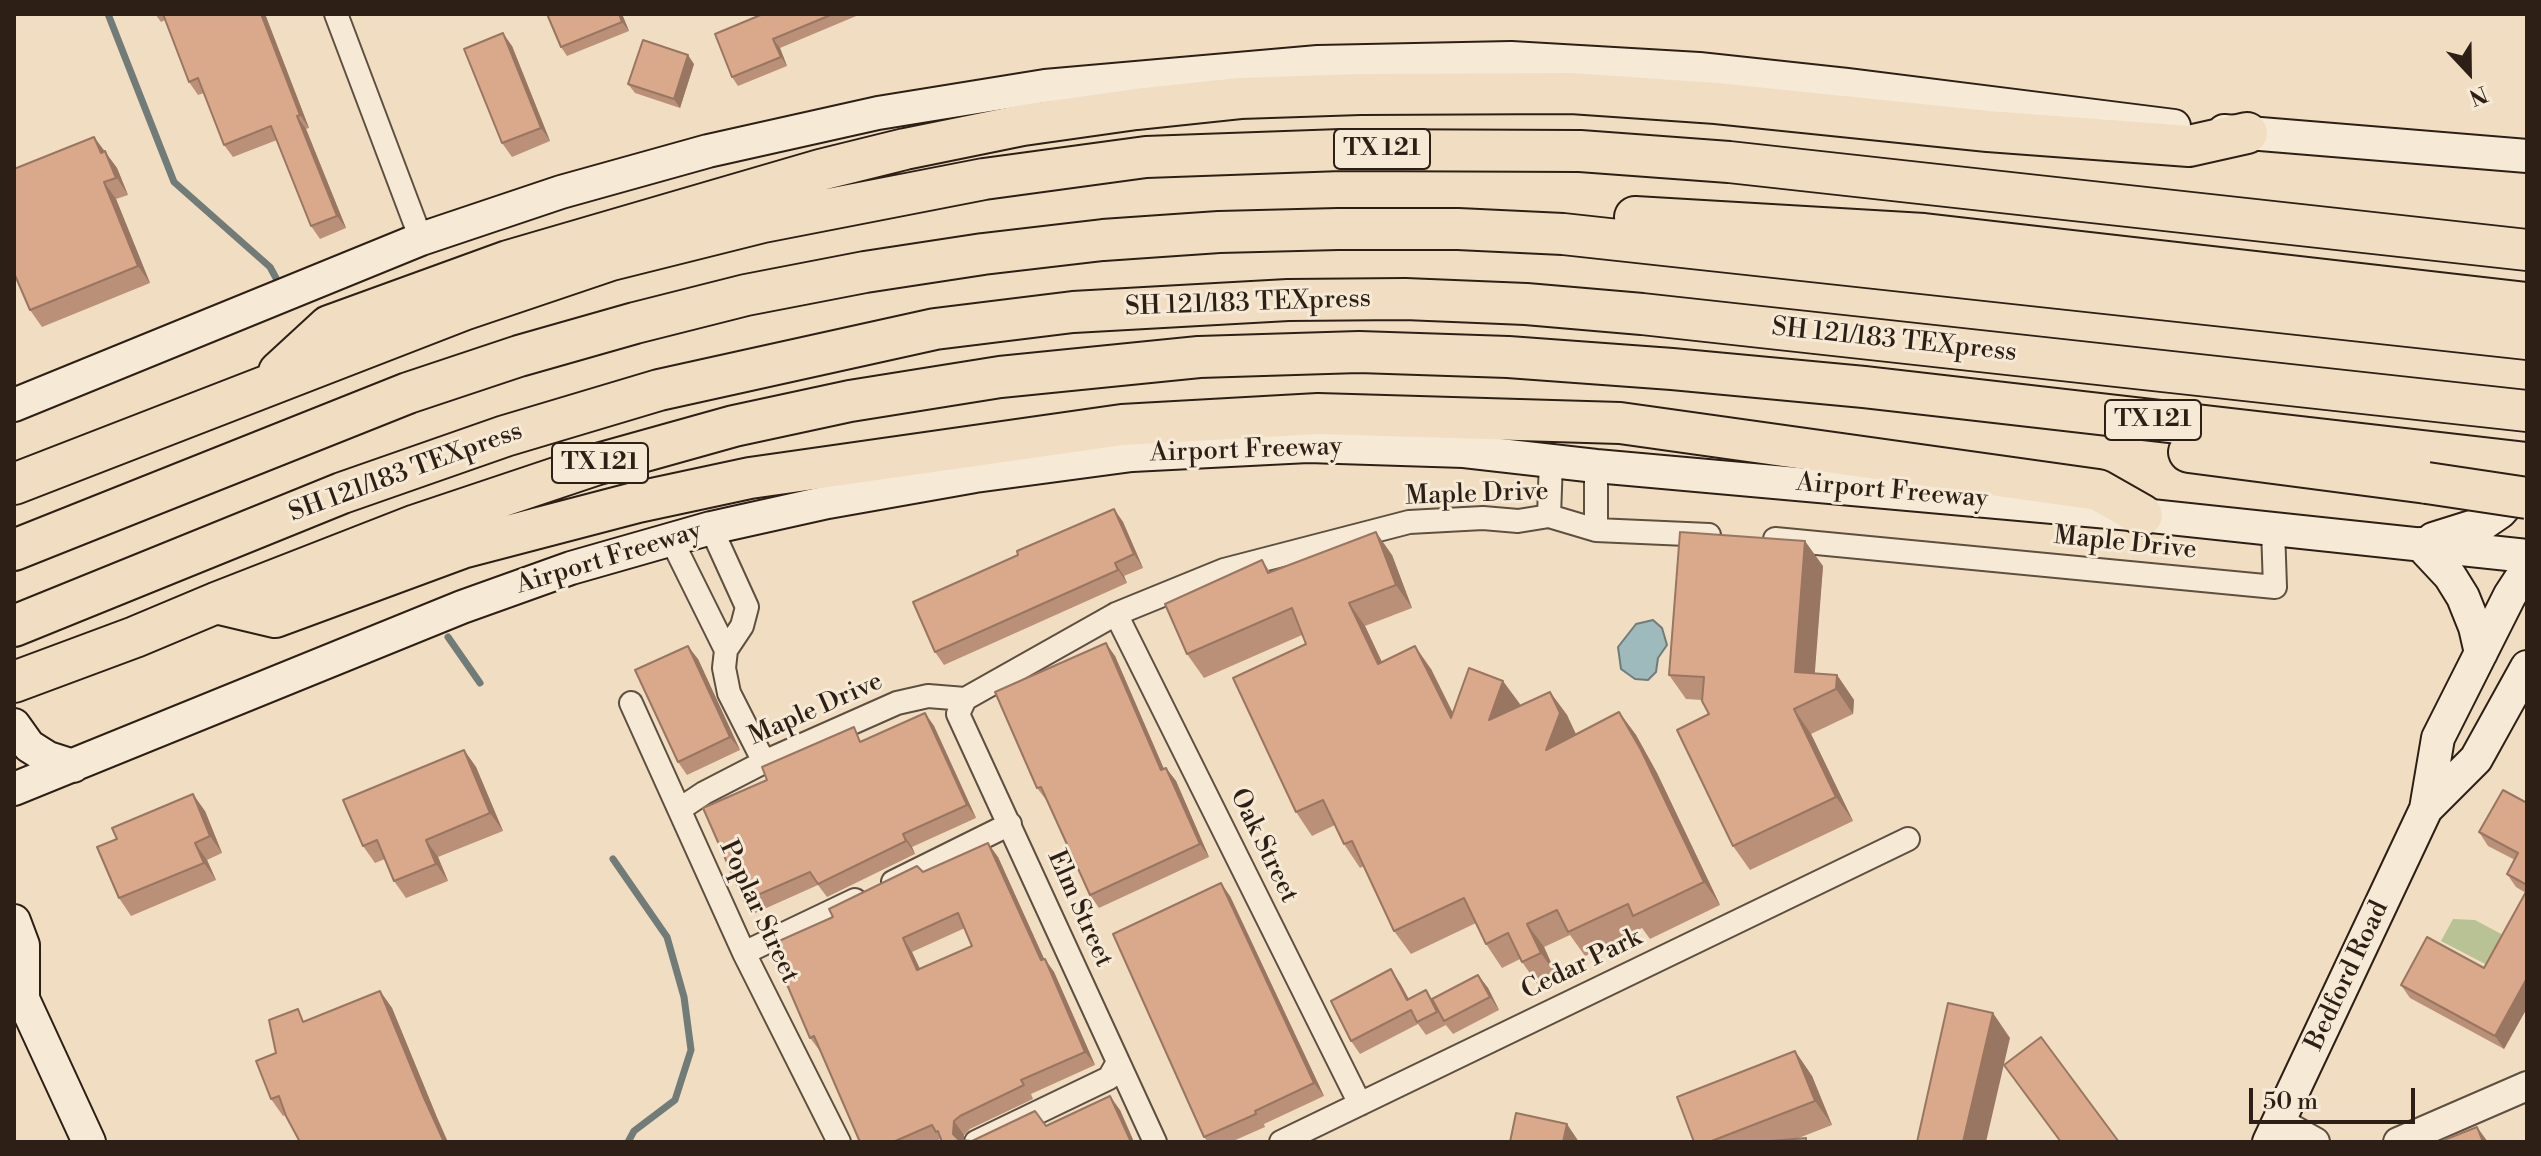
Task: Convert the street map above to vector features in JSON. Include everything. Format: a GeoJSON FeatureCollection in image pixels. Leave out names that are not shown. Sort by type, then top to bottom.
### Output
{"type":"FeatureCollection","features":[{"type":"Feature","properties":{"kind":"highway"},"geometry":{"type":"LineString","coordinates":[[265,386],[329,326],[508,261],[820,170],[905,149],[1023,125],[1136,109],[1240,98],[1571,93],[1716,103],[1988,131],[2189,146],[2247,133]]}},
{"type":"Feature","properties":{"kind":"highway","name":"TX 121"},"geometry":{"type":"LineString","coordinates":[[14,484],[463,310],[626,256],[763,222],[955,184],[1146,157],[1341,150],[1580,151],[1745,163],[2527,250]]}},
{"type":"Feature","properties":{"kind":"highway"},"geometry":{"type":"LineString","coordinates":[[1458,229],[1569,214],[1878,231],[2527,303]]}},
{"type":"Feature","properties":{"kind":"highway"},"geometry":{"type":"LineString","coordinates":[[14,550],[408,393],[592,335],[746,295],[865,272],[1103,240],[1219,232],[1338,229],[1458,229],[1563,234],[2527,339]]}},
{"type":"Feature","properties":{"kind":"highway","name":"SH 121/183 TEXpress"},"geometry":{"type":"LineString","coordinates":[[14,626],[342,493],[505,436],[659,390],[935,329],[1073,312],[1288,300],[1405,299],[1526,304],[1657,315],[2527,411]]}},
{"type":"Feature","properties":{"kind":"highway","name":"TX 121"},"geometry":{"type":"LineString","coordinates":[[21,679],[416,525],[598,464],[734,426],[850,401],[1000,377],[1199,357],[1359,352],[1508,357],[1864,387],[1916,417],[2435,469]]}},
{"type":"Feature","properties":{"kind":"highway"},"geometry":{"type":"LineString","coordinates":[[216,603],[275,617],[462,548],[638,502],[750,478],[1122,425],[1318,414],[1620,423],[2098,490],[2142,515]]}},
{"type":"Feature","properties":{"kind":"highway"},"geometry":{"type":"LineString","coordinates":[[2435,469],[2527,463]]}},
{"type":"Feature","properties":{"kind":"highway"},"geometry":{"type":"LineString","coordinates":[[2435,469],[2527,498]]}},
{"type":"Feature","properties":{"kind":"main road"},"geometry":{"type":"LineString","coordinates":[[14,405],[421,239],[561,192],[708,151],[878,113],[1045,86],[1318,62],[1511,58],[1699,69],[2151,124],[2527,156]]}},
{"type":"Feature","properties":{"kind":"main road","name":"Airport Freeway"},"geometry":{"type":"LineString","coordinates":[[14,789],[462,607],[571,568],[711,528],[828,502],[975,476],[1132,455],[1308,446],[1464,451],[1596,466],[2142,515],[2527,556]]}},
{"type":"Feature","properties":{"kind":"main road"},"geometry":{"type":"LineString","coordinates":[[2481,653],[2463,597],[2450,576],[2420,544],[2492,518],[2519,491],[2527,473]]}},
{"type":"Feature","properties":{"kind":"main road","name":"Bedford Road"},"geometry":{"type":"LineString","coordinates":[[2274,1132],[2426,809],[2438,738],[2510,595],[2527,569]]}},
{"type":"Feature","properties":{"kind":"main road","name":"Bedford Road"},"geometry":{"type":"LineString","coordinates":[[2426,809],[2476,759],[2527,667]]}},
{"type":"Feature","properties":{"kind":"main road"},"geometry":{"type":"LineString","coordinates":[[14,725],[29,746],[48,758],[73,766]]}},
{"type":"Feature","properties":{"kind":"main road"},"geometry":{"type":"LineString","coordinates":[[14,921],[23,945],[18,995],[89,1142]]}},
{"type":"Feature","properties":{"kind":"street"},"geometry":{"type":"LineString","coordinates":[[336,14],[421,239]]}},
{"type":"Feature","properties":{"kind":"street"},"geometry":{"type":"LineString","coordinates":[[1549,516],[1551,461]]}},
{"type":"Feature","properties":{"kind":"street"},"geometry":{"type":"LineString","coordinates":[[1596,466],[1596,530]]}},
{"type":"Feature","properties":{"kind":"street","name":"Maple Drive"},"geometry":{"type":"LineString","coordinates":[[680,809],[764,762],[897,703],[928,696],[965,699],[1116,614],[1224,570],[1409,522],[1483,518],[1518,521],[1549,516],[1596,530],[1888,548],[2275,587],[2273,529]]}},
{"type":"Feature","properties":{"kind":"street"},"geometry":{"type":"LineString","coordinates":[[711,528],[747,607],[742,626],[726,650],[724,668],[729,693],[764,762]]}},
{"type":"Feature","properties":{"kind":"street"},"geometry":{"type":"LineString","coordinates":[[671,539],[726,650]]}},
{"type":"Feature","properties":{"kind":"street","name":"Oak Street"},"geometry":{"type":"LineString","coordinates":[[1116,614],[1360,1104]]}},
{"type":"Feature","properties":{"kind":"street","name":"Elm Street"},"geometry":{"type":"LineString","coordinates":[[965,699],[958,714],[1155,1142]]}},
{"type":"Feature","properties":{"kind":"street","name":"Poplar Street"},"geometry":{"type":"LineString","coordinates":[[631,703],[744,953],[839,1142]]}},
{"type":"Feature","properties":{"kind":"street"},"geometry":{"type":"LineString","coordinates":[[744,953],[1010,824]]}},
{"type":"Feature","properties":{"kind":"street","name":"Cedar Park"},"geometry":{"type":"LineString","coordinates":[[1281,1142],[1908,839]]}},
{"type":"Feature","properties":{"kind":"street"},"geometry":{"type":"LineString","coordinates":[[976,1142],[1109,1078],[1118,1062]]}},
{"type":"Feature","properties":{"kind":"street"},"geometry":{"type":"LineString","coordinates":[[2398,1142],[2527,1086]]}},
{"type":"Feature","properties":{"kind":"street"},"geometry":{"type":"LineString","coordinates":[[2274,1132],[2315,1142]]}},
{"type":"Feature","properties":{"kind":"green space"},"geometry":{"type":"Polygon","coordinates":[[[2453,919],[2475,920],[2505,936],[2489,966],[2441,941],[2453,919]]]}},
{"type":"Feature","properties":{"kind":"water"},"geometry":{"type":"Polygon","coordinates":[[[1653,620],[1662,628],[1667,645],[1658,658],[1656,672],[1648,680],[1635,679],[1621,669],[1618,647],[1636,624],[1653,620]]]}},
{"type":"Feature","properties":{"kind":"building"},"geometry":{"type":"Polygon","coordinates":[[[163,14],[261,14],[337,216],[311,226],[271,126],[224,145],[198,78],[189,82],[163,14]]]}},
{"type":"Feature","properties":{"kind":"building"},"geometry":{"type":"Polygon","coordinates":[[[547,14],[619,14],[622,22],[561,47],[547,14]]]}},
{"type":"Feature","properties":{"kind":"building"},"geometry":{"type":"Polygon","coordinates":[[[763,14],[833,14],[773,39],[781,57],[732,77],[715,34],[763,14]]]}},
{"type":"Feature","properties":{"kind":"building"},"geometry":{"type":"Polygon","coordinates":[[[503,33],[541,128],[502,143],[464,49],[503,33]]]}},
{"type":"Feature","properties":{"kind":"building"},"geometry":{"type":"Polygon","coordinates":[[[643,40],[688,55],[674,99],[628,84],[643,40]]]}},
{"type":"Feature","properties":{"kind":"building"},"geometry":{"type":"Polygon","coordinates":[[[94,137],[101,153],[105,151],[116,178],[104,182],[138,266],[30,310],[14,273],[14,169],[94,137]]]}},
{"type":"Feature","properties":{"kind":"building"},"geometry":{"type":"Polygon","coordinates":[[[1114,509],[1134,554],[1115,563],[1118,570],[935,652],[913,602],[1018,555],[1017,551],[1114,509]]]}},
{"type":"Feature","properties":{"kind":"building"},"geometry":{"type":"Polygon","coordinates":[[[1376,532],[1396,585],[1349,603],[1378,664],[1415,646],[1451,718],[1469,668],[1503,681],[1489,720],[1550,692],[1560,713],[1546,750],[1619,712],[1641,750],[1704,882],[1633,916],[1628,904],[1568,932],[1557,910],[1527,924],[1541,953],[1522,962],[1508,933],[1486,944],[1464,898],[1394,931],[1352,841],[1344,844],[1323,800],[1296,812],[1233,678],[1306,644],[1292,608],[1187,654],[1165,604],[1262,560],[1268,573],[1376,532]]]}},
{"type":"Feature","properties":{"kind":"building"},"geometry":{"type":"Polygon","coordinates":[[[1680,532],[1805,541],[1795,672],[1837,675],[1836,689],[1794,709],[1836,797],[1733,846],[1677,730],[1709,714],[1702,701],[1704,677],[1669,675],[1680,532]]]}},
{"type":"Feature","properties":{"kind":"building"},"geometry":{"type":"Polygon","coordinates":[[[1106,643],[1161,770],[1166,768],[1200,844],[1090,895],[1041,787],[1037,788],[995,692],[1106,643]]]}},
{"type":"Feature","properties":{"kind":"building"},"geometry":{"type":"Polygon","coordinates":[[[688,646],[730,737],[678,762],[635,670],[688,646]]]}},
{"type":"Feature","properties":{"kind":"building"},"geometry":{"type":"Polygon","coordinates":[[[925,713],[967,805],[903,834],[906,841],[818,884],[810,872],[744,901],[703,808],[767,780],[762,767],[854,727],[860,742],[925,713]]]}},
{"type":"Feature","properties":{"kind":"building"},"geometry":{"type":"Polygon","coordinates":[[[464,750],[490,813],[426,840],[436,864],[394,881],[377,840],[363,846],[343,800],[464,750]]]}},
{"type":"Feature","properties":{"kind":"building"},"geometry":{"type":"Polygon","coordinates":[[[2503,790],[2527,803],[2527,885],[2507,874],[2518,853],[2479,832],[2503,790]]]}},
{"type":"Feature","properties":{"kind":"building"},"geometry":{"type":"Polygon","coordinates":[[[193,794],[210,836],[195,843],[204,863],[119,898],[97,847],[117,839],[112,828],[193,794]]]}},
{"type":"Feature","properties":{"kind":"building"},"geometry":{"type":"Polygon","coordinates":[[[988,843],[1041,960],[1045,959],[1085,1052],[1021,1080],[1024,1085],[960,1116],[954,1121],[953,1134],[959,1140],[972,1141],[1035,1111],[1046,1126],[1110,1096],[1131,1142],[942,1142],[932,1125],[893,1142],[860,1142],[770,945],[833,917],[829,909],[917,866],[923,872],[988,843]],[[958,913],[903,938],[917,970],[972,946],[958,913]]]}},
{"type":"Feature","properties":{"kind":"building"},"geometry":{"type":"Polygon","coordinates":[[[1221,883],[1314,1083],[1204,1137],[1113,934],[1221,883]]]}},
{"type":"Feature","properties":{"kind":"building"},"geometry":{"type":"Polygon","coordinates":[[[2527,890],[2527,978],[2495,1036],[2401,985],[2427,937],[2484,968],[2527,890]]]}},
{"type":"Feature","properties":{"kind":"building"},"geometry":{"type":"Polygon","coordinates":[[[1391,969],[1407,1000],[1426,990],[1437,1012],[1417,1022],[1411,1010],[1351,1041],[1331,1001],[1391,969]]]}},
{"type":"Feature","properties":{"kind":"building"},"geometry":{"type":"Polygon","coordinates":[[[1478,975],[1490,997],[1444,1021],[1432,999],[1478,975]]]}},
{"type":"Feature","properties":{"kind":"building"},"geometry":{"type":"Polygon","coordinates":[[[380,991],[444,1142],[300,1142],[279,1096],[271,1099],[256,1061],[276,1053],[269,1020],[298,1009],[303,1022],[380,991]]]}},
{"type":"Feature","properties":{"kind":"building"},"geometry":{"type":"Polygon","coordinates":[[[1948,1003],[1993,1013],[1963,1142],[1917,1142],[1948,1003]]]}},
{"type":"Feature","properties":{"kind":"building"},"geometry":{"type":"Polygon","coordinates":[[[2041,1037],[2119,1142],[2061,1142],[2004,1065],[2041,1037]]]}},
{"type":"Feature","properties":{"kind":"building"},"geometry":{"type":"Polygon","coordinates":[[[1795,1051],[1815,1101],[1709,1142],[1694,1142],[1677,1097],[1795,1051]]]}},
{"type":"Feature","properties":{"kind":"building"},"geometry":{"type":"Polygon","coordinates":[[[1516,1113],[1567,1124],[1563,1142],[1510,1142],[1516,1113]]]}},
{"type":"Feature","properties":{"kind":"building"},"geometry":{"type":"Polygon","coordinates":[[[2477,1127],[2483,1142],[2439,1142],[2477,1127]]]}},
{"type":"Feature","properties":{"kind":"building"},"geometry":{"type":"Polygon","coordinates":[[[1806,1138],[1806,1142],[1759,1142],[1806,1138]]]}},
{"type":"Feature","properties":{"kind":"waterway"},"geometry":{"type":"LineString","coordinates":[[108,14],[174,182],[270,267],[276,278]]}},
{"type":"Feature","properties":{"kind":"waterway"},"geometry":{"type":"LineString","coordinates":[[448,637],[480,683]]}},
{"type":"Feature","properties":{"kind":"waterway"},"geometry":{"type":"LineString","coordinates":[[613,859],[667,937],[684,997],[691,1050],[675,1100],[634,1131],[628,1142]]}}]}
